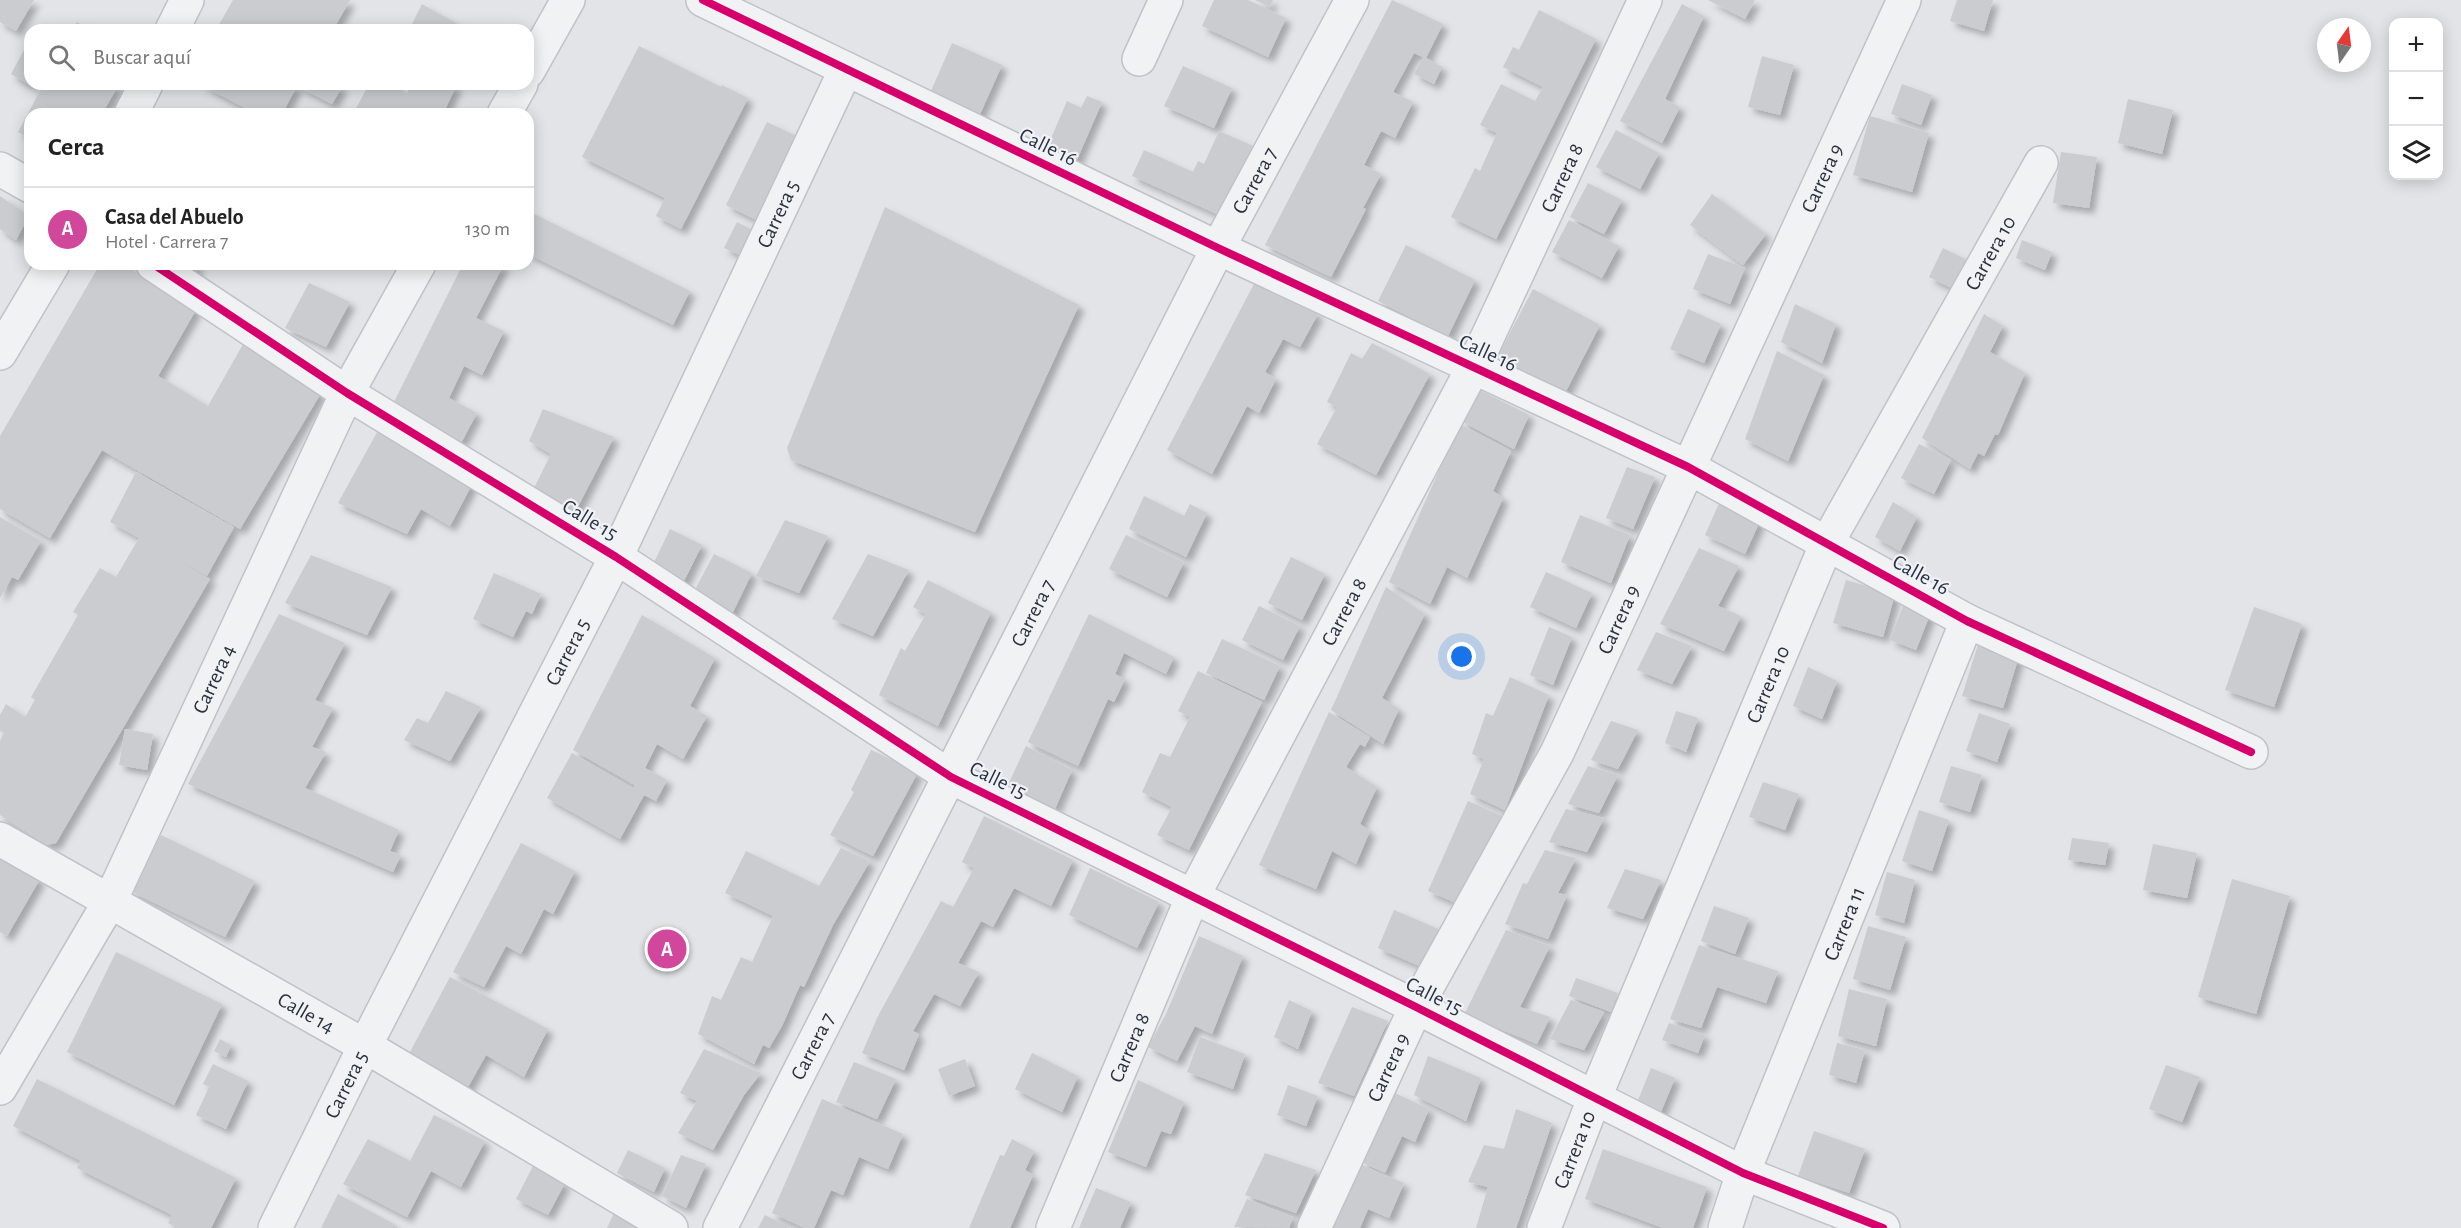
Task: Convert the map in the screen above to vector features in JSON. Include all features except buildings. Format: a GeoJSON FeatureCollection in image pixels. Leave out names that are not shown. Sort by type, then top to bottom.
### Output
{"type":"FeatureCollection","features":[{"type":"Feature","properties":{"kind":"street"},"geometry":{"type":"LineString","coordinates":[[175,24],[187,0]]}},
{"type":"Feature","properties":{"kind":"street"},"geometry":{"type":"LineString","coordinates":[[534,60],[568,0]]}},
{"type":"Feature","properties":{"kind":"street","name":"Calle 16"},"geometry":{"type":"LineString","coordinates":[[703,0],[1218,248],[1688,467],[1967,621],[2251,752]]}},
{"type":"Feature","properties":{"kind":"street"},"geometry":{"type":"LineString","coordinates":[[1139,60],[1166,0]]}},
{"type":"Feature","properties":{"kind":"street","name":"Carrera 7"},"geometry":{"type":"LineString","coordinates":[[720,1228],[1218,248],[1352,0]]}},
{"type":"Feature","properties":{"kind":"street","name":"Carrera 8"},"geometry":{"type":"LineString","coordinates":[[1053,1228],[1193,896],[1474,366],[1646,0]]}},
{"type":"Feature","properties":{"kind":"street","name":"Carrera 9"},"geometry":{"type":"LineString","coordinates":[[1314,1228],[1416,1007],[1557,753],[1904,0]]}},
{"type":"Feature","properties":{"kind":"street","name":"Carrera 5"},"geometry":{"type":"LineString","coordinates":[[275,1228],[365,1046],[616,557],[846,69]]}},
{"type":"Feature","properties":{"kind":"street"},"geometry":{"type":"LineString","coordinates":[[134,108],[143,90]]}},
{"type":"Feature","properties":{"kind":"street"},"geometry":{"type":"LineString","coordinates":[[507,108],[518,90]]}},
{"type":"Feature","properties":{"kind":"street","name":"Carrera 10"},"geometry":{"type":"LineString","coordinates":[[1544,1228],[1594,1099],[1827,543],[2041,163]]}},
{"type":"Feature","properties":{"kind":"street"},"geometry":{"type":"LineString","coordinates":[[0,169],[24,183]]}},
{"type":"Feature","properties":{"kind":"street"},"geometry":{"type":"LineString","coordinates":[[0,353],[49,270]]}},
{"type":"Feature","properties":{"kind":"street","name":"Calle 15"},"geometry":{"type":"LineString","coordinates":[[162,270],[347,393],[616,557],[951,777],[1416,1007],[1743,1173],[1883,1228]]}},
{"type":"Feature","properties":{"kind":"street","name":"Carrera 4"},"geometry":{"type":"LineString","coordinates":[[0,1088],[110,901],[347,393],[416,270]]}},
{"type":"Feature","properties":{"kind":"street","name":"Carrera 11"},"geometry":{"type":"LineString","coordinates":[[1725,1228],[1743,1173],[1967,621]]}},
{"type":"Feature","properties":{"kind":"street","name":"Calle 14"},"geometry":{"type":"LineString","coordinates":[[0,839],[365,1046],[671,1228]]}},
{"type":"Feature","properties":{"kind":"cycle path"},"geometry":{"type":"LineString","coordinates":[[703,0],[1218,248],[1688,467],[1967,621],[2251,752]]}},
{"type":"Feature","properties":{"kind":"cycle path"},"geometry":{"type":"LineString","coordinates":[[162,270],[347,393],[616,557],[951,777],[1416,1007],[1743,1173],[1883,1228]]}},
{"type":"Feature","properties":{"kind":"place","name":"Casa del Abuelo"},"geometry":{"type":"Point","coordinates":[667,949]}}]}
